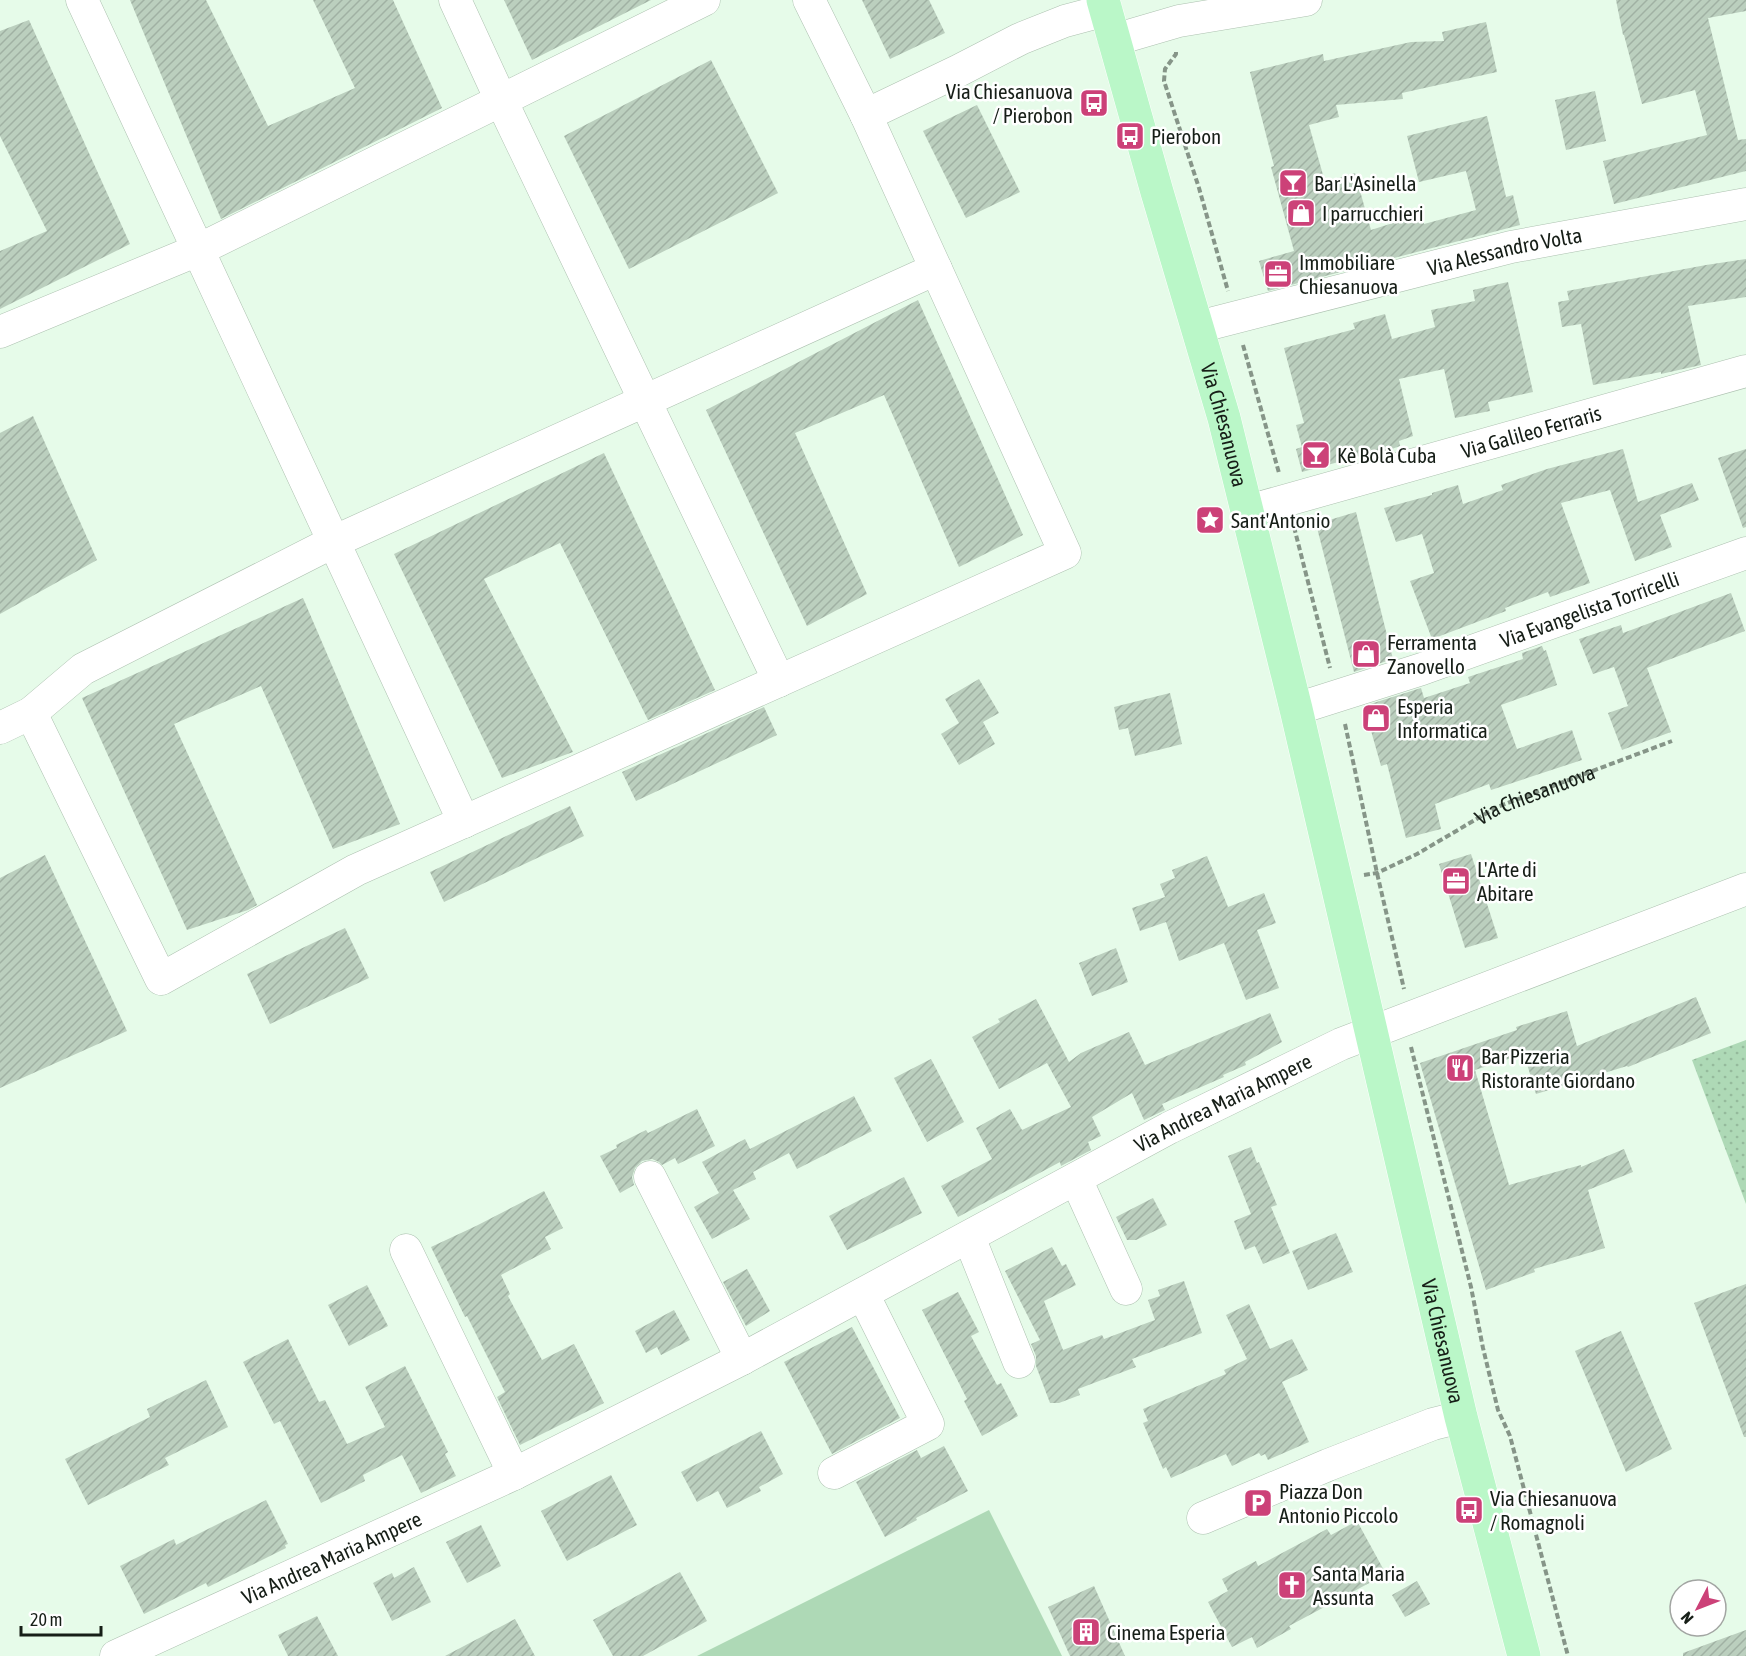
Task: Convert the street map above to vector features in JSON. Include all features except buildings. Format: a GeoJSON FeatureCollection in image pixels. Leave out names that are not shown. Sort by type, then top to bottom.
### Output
{"type":"FeatureCollection","features":[{"type":"Feature","properties":{"kind":"main road","name":"Via Chiesanuova"},"geometry":{"type":"LineString","coordinates":[[1107,17],[1224,418],[1248,511],[1337,881],[1517,1654]]}},
{"type":"Feature","properties":{"kind":"street"},"geometry":{"type":"LineString","coordinates":[[82,0],[464,822]]}},
{"type":"Feature","properties":{"kind":"street"},"geometry":{"type":"LineString","coordinates":[[455,0],[779,681]]}},
{"type":"Feature","properties":{"kind":"street"},"geometry":{"type":"LineString","coordinates":[[0,332],[198,250],[704,0]]}},
{"type":"Feature","properties":{"kind":"street"},"geometry":{"type":"LineString","coordinates":[[31,713],[161,979],[356,870],[1065,553],[866,115],[808,0]]}},
{"type":"Feature","properties":{"kind":"street"},"geometry":{"type":"LineString","coordinates":[[866,115],[1020,39],[1065,21],[1107,17],[1179,21],[1293,1]]}},
{"type":"Feature","properties":{"kind":"street","name":"Via Alessandro Volta"},"geometry":{"type":"LineString","coordinates":[[1198,327],[1511,247],[1746,204]]}},
{"type":"Feature","properties":{"kind":"street"},"geometry":{"type":"LineString","coordinates":[[0,728],[31,713],[83,669],[333,542],[936,269]]}},
{"type":"Feature","properties":{"kind":"street","name":"Via Galileo Ferraris"},"geometry":{"type":"LineString","coordinates":[[1248,511],[1746,370]]}},
{"type":"Feature","properties":{"kind":"street","name":"Via Evangelista Torricelli"},"geometry":{"type":"LineString","coordinates":[[1296,709],[1422,669],[1746,553]]}},
{"type":"Feature","properties":{"kind":"street"},"geometry":{"type":"LineString","coordinates":[[1372,1031],[1746,889]]}},
{"type":"Feature","properties":{"kind":"street","name":"Via Andrea Maria Ampere"},"geometry":{"type":"LineString","coordinates":[[116,1656],[514,1474],[742,1359],[1169,1128],[1372,1031]]}},
{"type":"Feature","properties":{"kind":"street"},"geometry":{"type":"LineString","coordinates":[[650,1177],[742,1359]]}},
{"type":"Feature","properties":{"kind":"street"},"geometry":{"type":"LineString","coordinates":[[1076,1179],[1126,1289]]}},
{"type":"Feature","properties":{"kind":"street"},"geometry":{"type":"LineString","coordinates":[[969,1237],[1019,1362]]}},
{"type":"Feature","properties":{"kind":"street"},"geometry":{"type":"LineString","coordinates":[[406,1250],[514,1474]]}},
{"type":"Feature","properties":{"kind":"street"},"geometry":{"type":"LineString","coordinates":[[834,1473],[928,1424],[863,1294]]}},
{"type":"Feature","properties":{"kind":"street"},"geometry":{"type":"LineString","coordinates":[[1203,1518],[1432,1424],[1461,1417]]}},
{"type":"Feature","properties":{"kind":"path"},"geometry":{"type":"LineString","coordinates":[[1176,54],[1165,69],[1164,81],[1199,188],[1230,297]]}},
{"type":"Feature","properties":{"kind":"path"},"geometry":{"type":"LineString","coordinates":[[1242,341],[1282,483]]}},
{"type":"Feature","properties":{"kind":"path"},"geometry":{"type":"LineString","coordinates":[[1293,522],[1332,671]]}},
{"type":"Feature","properties":{"kind":"path"},"geometry":{"type":"LineString","coordinates":[[1343,713],[1406,998]]}},
{"type":"Feature","properties":{"kind":"path","name":"Via Chiesanuova"},"geometry":{"type":"LineString","coordinates":[[1337,881],[1377,873],[1417,854],[1497,807],[1672,741]]}},
{"type":"Feature","properties":{"kind":"path"},"geometry":{"type":"LineString","coordinates":[[1410,1040],[1469,1275],[1498,1410],[1510,1436],[1568,1656]]}},
{"type":"Feature","properties":{"kind":"green space"},"geometry":{"type":"Polygon","coordinates":[[[1746,1040],[1746,1204],[1692,1060],[1746,1040]]]}},
{"type":"Feature","properties":{"kind":"green space"},"geometry":{"type":"Polygon","coordinates":[[[989,1510],[1062,1656],[697,1656],[989,1510]]]}},
{"type":"Feature","properties":{"kind":"place","name":"Via Chiesanuova / Pierobon"},"geometry":{"type":"Point","coordinates":[1094,103]}},
{"type":"Feature","properties":{"kind":"place","name":"Pierobon"},"geometry":{"type":"Point","coordinates":[1130,136]}},
{"type":"Feature","properties":{"kind":"place","name":"Bar L'Asinella"},"geometry":{"type":"Point","coordinates":[1293,183]}},
{"type":"Feature","properties":{"kind":"place","name":"I parrucchieri"},"geometry":{"type":"Point","coordinates":[1301,213]}},
{"type":"Feature","properties":{"kind":"place","name":"Immobiliare Chiesanuova"},"geometry":{"type":"Point","coordinates":[1278,274]}},
{"type":"Feature","properties":{"kind":"place","name":"Kè Bolà Cuba"},"geometry":{"type":"Point","coordinates":[1316,455]}},
{"type":"Feature","properties":{"kind":"place","name":"Sant'Antonio"},"geometry":{"type":"Point","coordinates":[1210,520]}},
{"type":"Feature","properties":{"kind":"place","name":"Ferramenta Zanovello"},"geometry":{"type":"Point","coordinates":[1366,654]}},
{"type":"Feature","properties":{"kind":"place","name":"Esperia Informatica"},"geometry":{"type":"Point","coordinates":[1376,718]}},
{"type":"Feature","properties":{"kind":"place","name":"L'Arte di Abitare"},"geometry":{"type":"Point","coordinates":[1456,881]}},
{"type":"Feature","properties":{"kind":"place","name":"Bar Pizzeria Ristorante Giordano"},"geometry":{"type":"Point","coordinates":[1460,1068]}},
{"type":"Feature","properties":{"kind":"place","name":"Piazza Don Antonio Piccolo"},"geometry":{"type":"Point","coordinates":[1258,1503]}},
{"type":"Feature","properties":{"kind":"place","name":"Via Chiesanuova / Romagnoli"},"geometry":{"type":"Point","coordinates":[1469,1510]}},
{"type":"Feature","properties":{"kind":"place","name":"Santa Maria Assunta"},"geometry":{"type":"Point","coordinates":[1292,1585]}},
{"type":"Feature","properties":{"kind":"place","name":"Cinema Esperia"},"geometry":{"type":"Point","coordinates":[1086,1632]}}]}
